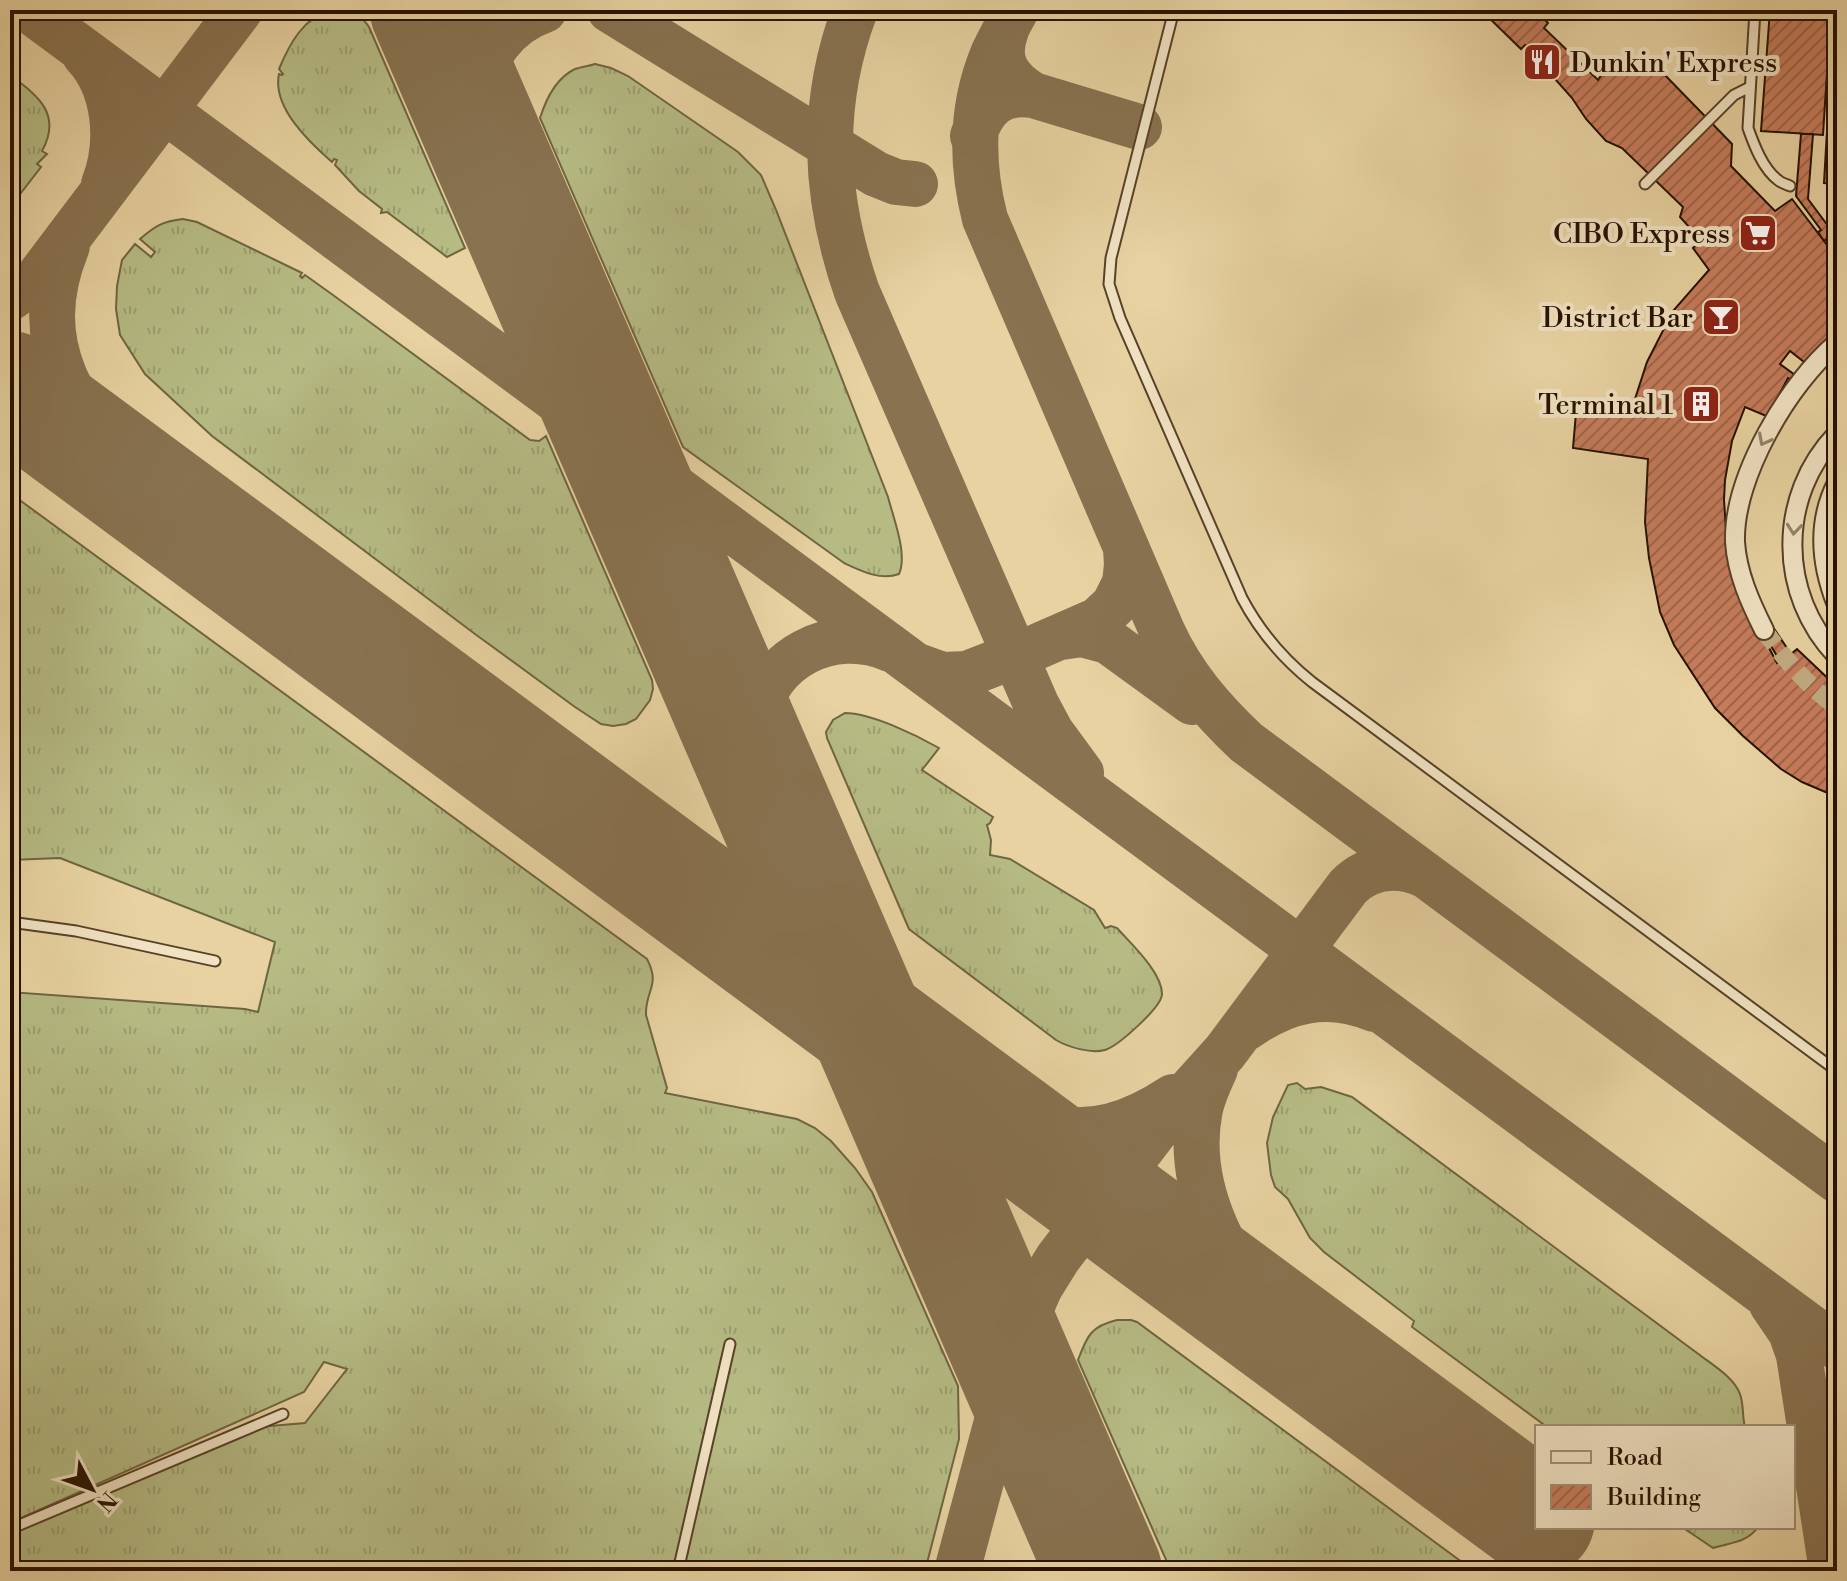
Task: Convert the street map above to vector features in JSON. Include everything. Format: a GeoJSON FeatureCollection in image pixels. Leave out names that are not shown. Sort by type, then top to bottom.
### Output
{"type":"FeatureCollection","features":[{"type":"Feature","properties":{"kind":"street"},"geometry":{"type":"LineString","coordinates":[[1764,630],[1740,571],[1735,541],[1737,511],[1755,457],[1777,416],[1807,374],[1837,343]]}},
{"type":"Feature","properties":{"kind":"street"},"geometry":{"type":"LineString","coordinates":[[1837,434],[1820,455],[1802,487],[1792,542],[1795,577],[1804,607],[1820,636],[1837,656]]}},
{"type":"Feature","properties":{"kind":"street"},"geometry":{"type":"LineString","coordinates":[[1837,483],[1825,513],[1823,537],[1827,574],[1837,605]]}},
{"type":"Feature","properties":{"kind":"lane"},"geometry":{"type":"LineString","coordinates":[[1174,10],[1111,258],[1109,284],[1120,318],[1242,598],[1257,625],[1276,650],[1312,682],[1837,1071]]}},
{"type":"Feature","properties":{"kind":"lane"},"geometry":{"type":"LineString","coordinates":[[1755,10],[1748,128],[1772,174],[1790,186]]}},
{"type":"Feature","properties":{"kind":"lane"},"geometry":{"type":"LineString","coordinates":[[1645,184],[1734,95],[1750,87]]}},
{"type":"Feature","properties":{"kind":"lane"},"geometry":{"type":"LineString","coordinates":[[10,922],[76,931],[215,961]]}},
{"type":"Feature","properties":{"kind":"lane"},"geometry":{"type":"LineString","coordinates":[[678,1571],[730,1344]]}},
{"type":"Feature","properties":{"kind":"lane"},"geometry":{"type":"LineString","coordinates":[[10,1529],[283,1414]]}},
{"type":"Feature","properties":{"kind":"green space"},"geometry":{"type":"Polygon","coordinates":[[[330,10],[352,13],[369,27],[465,248],[447,257],[387,212],[381,213],[382,209],[359,191],[335,165],[337,160],[332,162],[313,144],[287,111],[278,86],[279,74],[283,74],[279,69],[292,42],[305,26],[330,10]]]}},
{"type":"Feature","properties":{"kind":"green space"},"geometry":{"type":"Polygon","coordinates":[[[595,64],[628,76],[738,152],[761,175],[888,497],[901,546],[899,574],[878,576],[844,563],[683,447],[540,118],[562,78],[575,69],[595,64]]]}},
{"type":"Feature","properties":{"kind":"green space"},"geometry":{"type":"Polygon","coordinates":[[[10,75],[38,99],[50,127],[42,151],[47,154],[37,164],[41,167],[10,207],[10,75]]]}},
{"type":"Feature","properties":{"kind":"green space"},"geometry":{"type":"Polygon","coordinates":[[[183,219],[197,222],[302,273],[302,278],[305,275],[530,440],[539,441],[546,436],[652,680],[650,700],[636,719],[613,726],[601,724],[575,707],[212,436],[145,374],[120,335],[116,309],[122,260],[135,244],[151,257],[155,252],[140,239],[160,225],[183,219]]]}},
{"type":"Feature","properties":{"kind":"green space"},"geometry":{"type":"Polygon","coordinates":[[[10,493],[647,959],[653,982],[646,1015],[667,1088],[665,1093],[797,1119],[831,1141],[855,1168],[872,1192],[958,1386],[959,1439],[925,1571],[12,1571],[10,1534],[258,1427],[305,1423],[347,1369],[324,1362],[304,1392],[10,1523],[10,1414],[18,1409],[10,1395],[10,992],[258,1012],[275,942],[60,858],[10,860],[10,493]]]}},
{"type":"Feature","properties":{"kind":"green space"},"geometry":{"type":"Polygon","coordinates":[[[845,713],[880,721],[939,748],[922,770],[993,817],[987,825],[991,840],[990,855],[1010,859],[1094,910],[1105,928],[1117,928],[1145,959],[1161,986],[1160,1000],[1138,1025],[1105,1050],[1067,1045],[1056,1040],[909,929],[827,738],[826,732],[833,720],[845,713]]]}},
{"type":"Feature","properties":{"kind":"green space"},"geometry":{"type":"Polygon","coordinates":[[[1297,1083],[1305,1089],[1321,1087],[1352,1097],[1715,1366],[1737,1388],[1745,1425],[1544,1425],[1412,1327],[1414,1321],[1310,1238],[1288,1199],[1275,1187],[1267,1143],[1273,1117],[1288,1085],[1297,1083]]]}},
{"type":"Feature","properties":{"kind":"green space"},"geometry":{"type":"Polygon","coordinates":[[[1117,1320],[1137,1322],[1474,1571],[1171,1571],[1078,1360],[1091,1333],[1101,1325],[1117,1320]]]}},
{"type":"Feature","properties":{"kind":"green space"},"geometry":{"type":"Polygon","coordinates":[[[1685,1529],[1756,1529],[1744,1539],[1713,1548],[1685,1529]]]}},
{"type":"Feature","properties":{"kind":"building","name":"Terminal 1"},"geometry":{"type":"Polygon","coordinates":[[[1481,10],[1536,10],[1548,23],[1544,28],[1598,80],[1606,68],[1660,70],[1732,144],[1731,166],[1775,211],[1792,199],[1837,258],[1837,329],[1804,362],[1790,351],[1780,364],[1795,375],[1792,380],[1788,378],[1772,408],[1775,409],[1771,418],[1745,407],[1732,441],[1724,500],[1727,545],[1738,589],[1777,663],[1780,661],[1763,633],[1773,627],[1791,654],[1797,649],[1837,687],[1837,797],[1781,769],[1743,736],[1715,708],[1674,645],[1660,612],[1649,558],[1645,522],[1648,459],[1573,448],[1576,413],[1604,417],[1634,402],[1647,362],[1673,311],[1709,270],[1693,248],[1701,240],[1680,217],[1683,207],[1622,148],[1606,141],[1525,45],[1521,49],[1481,10]]]}},
{"type":"Feature","properties":{"kind":"building"},"geometry":{"type":"Polygon","coordinates":[[[1770,10],[1831,10],[1823,135],[1761,131],[1770,10]]]}},
{"type":"Feature","properties":{"kind":"building"},"geometry":{"type":"Polygon","coordinates":[[[1834,10],[1837,10],[1837,184],[1824,183],[1834,10]]]}},
{"type":"Feature","properties":{"kind":"building"},"geometry":{"type":"Polygon","coordinates":[[[1801,134],[1813,134],[1808,199],[1834,234],[1824,241],[1818,232],[1821,230],[1796,196],[1801,134]]]}},
{"type":"Feature","properties":{"kind":"taxiway"},"geometry":{"type":"LineString","coordinates":[[29,10],[1837,1347]]}},
{"type":"Feature","properties":{"kind":"taxiway"},"geometry":{"type":"LineString","coordinates":[[10,298],[37,279],[240,10]]}},
{"type":"Feature","properties":{"kind":"taxiway"},"geometry":{"type":"LineString","coordinates":[[490,154],[479,104],[484,68],[507,33],[518,23],[544,10]]}},
{"type":"Feature","properties":{"kind":"taxiway"},"geometry":{"type":"LineString","coordinates":[[610,10],[876,174],[896,182],[915,184]]}},
{"type":"Feature","properties":{"kind":"taxiway"},"geometry":{"type":"LineString","coordinates":[[855,10],[835,81],[831,116],[832,186],[846,257],[857,292],[1036,704],[1051,732],[1081,773]]}},
{"type":"Feature","properties":{"kind":"taxiway"},"geometry":{"type":"LineString","coordinates":[[1016,10],[993,54],[980,94],[976,157],[985,219],[1162,631],[1188,677],[1246,742],[1837,1180]]}},
{"type":"Feature","properties":{"kind":"taxiway"},"geometry":{"type":"LineString","coordinates":[[973,136],[982,117],[994,103],[1011,95],[1033,95],[1016,82],[1005,68],[1002,51],[1006,30]]}},
{"type":"Feature","properties":{"kind":"taxiway"},"geometry":{"type":"LineString","coordinates":[[85,55],[103,83],[112,116],[112,151],[104,184]]}},
{"type":"Feature","properties":{"kind":"taxiway"},"geometry":{"type":"LineString","coordinates":[[1033,95],[1139,127]]}},
{"type":"Feature","properties":{"kind":"taxiway"},"geometry":{"type":"LineString","coordinates":[[67,246],[56,283],[52,316],[55,347],[79,404],[141,486]]}},
{"type":"Feature","properties":{"kind":"taxiway"},"geometry":{"type":"LineString","coordinates":[[917,666],[942,675],[967,674],[1098,620],[1114,605],[1125,583],[1126,548]]}},
{"type":"Feature","properties":{"kind":"taxiway"},"geometry":{"type":"LineString","coordinates":[[1061,637],[1082,634],[1108,641],[1192,702]]}},
{"type":"Feature","properties":{"kind":"taxiway"},"geometry":{"type":"LineString","coordinates":[[763,784],[756,745],[756,721],[762,699],[787,664],[825,644],[868,642],[890,649]]}},
{"type":"Feature","properties":{"kind":"taxiway"},"geometry":{"type":"LineString","coordinates":[[957,1571],[1022,1328],[1040,1287],[1058,1258],[1162,1122],[1225,1052],[1348,887],[1365,875],[1384,869],[1404,869],[1425,875]]}},
{"type":"Feature","properties":{"kind":"taxiway"},"geometry":{"type":"LineString","coordinates":[[1246,1028],[1277,1010],[1308,1000],[1340,1000],[1374,1009]]}},
{"type":"Feature","properties":{"kind":"taxiway"},"geometry":{"type":"LineString","coordinates":[[1215,1069],[1201,1104],[1197,1139],[1198,1169],[1205,1199],[1229,1254],[1280,1329]]}},
{"type":"Feature","properties":{"kind":"taxiway"},"geometry":{"type":"LineString","coordinates":[[940,1078],[1027,1121],[1054,1128],[1082,1130],[1110,1126],[1140,1116],[1173,1097]]}},
{"type":"Feature","properties":{"kind":"taxiway"},"geometry":{"type":"LineString","coordinates":[[1772,1304],[1791,1332],[1799,1355],[1832,1571]]}},
{"type":"Feature","properties":{"kind":"runway"},"geometry":{"type":"LineString","coordinates":[[428,10],[1104,1571]]}},
{"type":"Feature","properties":{"kind":"runway"},"geometry":{"type":"LineString","coordinates":[[10,389],[1535,1518]]}},
{"type":"Feature","properties":{"kind":"tunnel"},"geometry":{"type":"LineString","coordinates":[[1764,630],[1797,672],[1837,707]]}},
{"type":"Feature","properties":{"kind":"place","name":"Dunkin' Express"},"geometry":{"type":"Point","coordinates":[1542,62]}},
{"type":"Feature","properties":{"kind":"place","name":"CIBO Express"},"geometry":{"type":"Point","coordinates":[1758,233]}},
{"type":"Feature","properties":{"kind":"place","name":"District Bar"},"geometry":{"type":"Point","coordinates":[1721,317]}},
{"type":"Feature","properties":{"kind":"place","name":"Terminal 1"},"geometry":{"type":"Point","coordinates":[1701,404]}}]}
